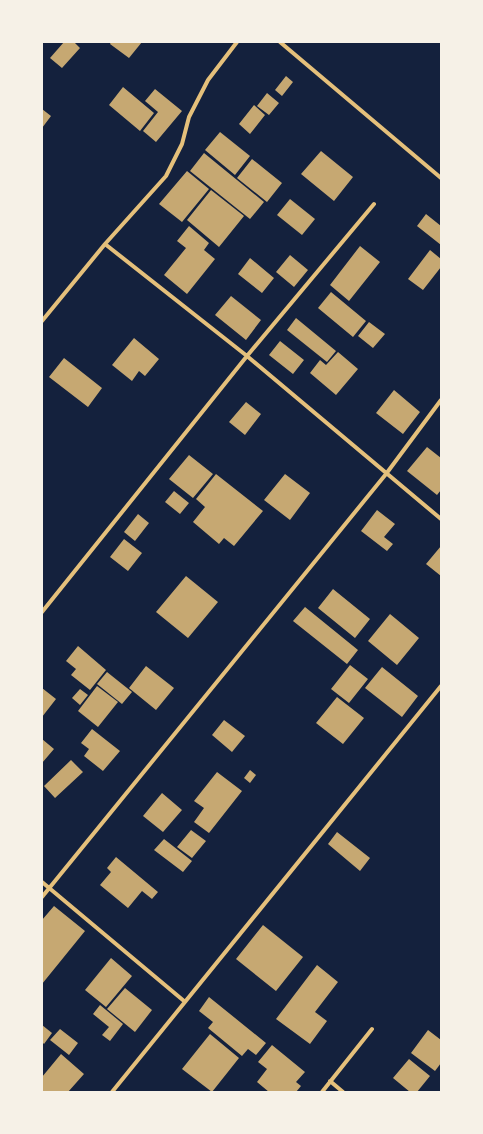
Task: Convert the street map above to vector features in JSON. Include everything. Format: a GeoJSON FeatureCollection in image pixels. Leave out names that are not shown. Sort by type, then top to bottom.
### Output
{"type":"FeatureCollection","features":[{"type":"Feature","properties":{"kind":"street"},"geometry":{"type":"LineString","coordinates":[[42,320],[105,244],[166,176],[182,144],[190,117],[208,80],[237,42]]}},
{"type":"Feature","properties":{"kind":"street"},"geometry":{"type":"LineString","coordinates":[[280,42],[441,178]]}},
{"type":"Feature","properties":{"kind":"street"},"geometry":{"type":"LineString","coordinates":[[42,612],[247,356],[374,204]]}},
{"type":"Feature","properties":{"kind":"street"},"geometry":{"type":"LineString","coordinates":[[105,244],[247,356],[441,519]]}},
{"type":"Feature","properties":{"kind":"street"},"geometry":{"type":"LineString","coordinates":[[42,897],[386,474],[441,400]]}},
{"type":"Feature","properties":{"kind":"street"},"geometry":{"type":"LineString","coordinates":[[112,1092],[184,1001],[441,686]]}},
{"type":"Feature","properties":{"kind":"street"},"geometry":{"type":"LineString","coordinates":[[42,882],[184,1001]]}},
{"type":"Feature","properties":{"kind":"street"},"geometry":{"type":"LineString","coordinates":[[322,1092],[372,1029]]}},
{"type":"Feature","properties":{"kind":"street"},"geometry":{"type":"LineString","coordinates":[[330,1082],[343,1092]]}},
{"type":"Feature","properties":{"kind":"building"},"geometry":{"type":"Polygon","coordinates":[[[64,42],[74,42],[80,48],[62,68],[50,58],[64,42]]]}},
{"type":"Feature","properties":{"kind":"building"},"geometry":{"type":"Polygon","coordinates":[[[111,42],[142,42],[129,58],[110,44],[111,42]]]}},
{"type":"Feature","properties":{"kind":"building"},"geometry":{"type":"Polygon","coordinates":[[[286,76],[293,82],[282,96],[275,90],[286,76]]]}},
{"type":"Feature","properties":{"kind":"building"},"geometry":{"type":"Polygon","coordinates":[[[123,87],[154,113],[140,131],[109,105],[123,87]]]}},
{"type":"Feature","properties":{"kind":"building"},"geometry":{"type":"Polygon","coordinates":[[[155,89],[182,111],[156,142],[143,131],[158,112],[145,101],[155,89]]]}},
{"type":"Feature","properties":{"kind":"building"},"geometry":{"type":"Polygon","coordinates":[[[267,93],[279,103],[269,115],[257,106],[267,93]]]}},
{"type":"Feature","properties":{"kind":"building"},"geometry":{"type":"Polygon","coordinates":[[[254,105],[265,115],[250,134],[239,124],[254,105]]]}},
{"type":"Feature","properties":{"kind":"building"},"geometry":{"type":"Polygon","coordinates":[[[42,109],[51,116],[42,128],[42,109]]]}},
{"type":"Feature","properties":{"kind":"building"},"geometry":{"type":"Polygon","coordinates":[[[220,132],[250,156],[235,175],[205,150],[220,132]]]}},
{"type":"Feature","properties":{"kind":"building"},"geometry":{"type":"Polygon","coordinates":[[[321,151],[353,177],[334,201],[301,174],[321,151]]]}},
{"type":"Feature","properties":{"kind":"building"},"geometry":{"type":"Polygon","coordinates":[[[204,153],[264,202],[250,219],[190,171],[204,153]]]}},
{"type":"Feature","properties":{"kind":"building"},"geometry":{"type":"Polygon","coordinates":[[[252,159],[282,183],[267,202],[237,178],[252,159]]]}},
{"type":"Feature","properties":{"kind":"building"},"geometry":{"type":"Polygon","coordinates":[[[187,171],[209,189],[182,222],[159,204],[187,171]]]}},
{"type":"Feature","properties":{"kind":"building"},"geometry":{"type":"Polygon","coordinates":[[[211,190],[244,216],[219,247],[187,220],[211,190]]]}},
{"type":"Feature","properties":{"kind":"building"},"geometry":{"type":"Polygon","coordinates":[[[290,199],[315,219],[302,235],[277,215],[290,199]]]}},
{"type":"Feature","properties":{"kind":"building"},"geometry":{"type":"Polygon","coordinates":[[[426,214],[441,226],[441,245],[417,226],[426,214]]]}},
{"type":"Feature","properties":{"kind":"building"},"geometry":{"type":"Polygon","coordinates":[[[189,226],[209,243],[204,250],[215,259],[187,294],[164,275],[186,248],[177,241],[189,226]]]}},
{"type":"Feature","properties":{"kind":"building"},"geometry":{"type":"Polygon","coordinates":[[[360,246],[380,262],[349,301],[330,285],[360,246]]]}},
{"type":"Feature","properties":{"kind":"building"},"geometry":{"type":"Polygon","coordinates":[[[430,250],[441,259],[441,267],[423,290],[408,279],[430,250]]]}},
{"type":"Feature","properties":{"kind":"building"},"geometry":{"type":"Polygon","coordinates":[[[290,255],[308,270],[294,287],[276,272],[290,255]]]}},
{"type":"Feature","properties":{"kind":"building"},"geometry":{"type":"Polygon","coordinates":[[[250,258],[274,278],[262,293],[238,274],[250,258]]]}},
{"type":"Feature","properties":{"kind":"building"},"geometry":{"type":"Polygon","coordinates":[[[331,292],[366,321],[353,337],[318,308],[331,292]]]}},
{"type":"Feature","properties":{"kind":"building"},"geometry":{"type":"Polygon","coordinates":[[[231,296],[261,320],[246,340],[215,315],[231,296]]]}},
{"type":"Feature","properties":{"kind":"building"},"geometry":{"type":"Polygon","coordinates":[[[296,318],[336,351],[327,362],[287,330],[296,318]]]}},
{"type":"Feature","properties":{"kind":"building"},"geometry":{"type":"Polygon","coordinates":[[[369,322],[385,334],[373,348],[358,336],[369,322]]]}},
{"type":"Feature","properties":{"kind":"building"},"geometry":{"type":"Polygon","coordinates":[[[134,338],[159,359],[145,376],[139,371],[132,381],[112,365],[134,338]]]}},
{"type":"Feature","properties":{"kind":"building"},"geometry":{"type":"Polygon","coordinates":[[[280,341],[304,360],[293,374],[269,355],[280,341]]]}},
{"type":"Feature","properties":{"kind":"building"},"geometry":{"type":"Polygon","coordinates":[[[338,352],[358,369],[336,395],[310,373],[320,360],[326,365],[338,352]]]}},
{"type":"Feature","properties":{"kind":"building"},"geometry":{"type":"Polygon","coordinates":[[[64,358],[102,388],[88,407],[49,377],[64,358]]]}},
{"type":"Feature","properties":{"kind":"building"},"geometry":{"type":"Polygon","coordinates":[[[394,390],[420,412],[403,434],[376,413],[394,390]]]}},
{"type":"Feature","properties":{"kind":"building"},"geometry":{"type":"Polygon","coordinates":[[[246,402],[261,414],[245,435],[229,422],[246,402]]]}},
{"type":"Feature","properties":{"kind":"building"},"geometry":{"type":"Polygon","coordinates":[[[427,447],[441,458],[441,490],[437,495],[407,471],[427,447]]]}},
{"type":"Feature","properties":{"kind":"building"},"geometry":{"type":"Polygon","coordinates":[[[189,455],[213,474],[193,498],[169,479],[189,455]]]}},
{"type":"Feature","properties":{"kind":"building"},"geometry":{"type":"Polygon","coordinates":[[[216,474],[263,511],[234,546],[224,538],[219,544],[193,522],[205,507],[196,499],[216,474]]]}},
{"type":"Feature","properties":{"kind":"building"},"geometry":{"type":"Polygon","coordinates":[[[285,474],[310,493],[290,520],[264,500],[285,474]]]}},
{"type":"Feature","properties":{"kind":"building"},"geometry":{"type":"Polygon","coordinates":[[[174,491],[189,503],[180,514],[165,502],[174,491]]]}},
{"type":"Feature","properties":{"kind":"building"},"geometry":{"type":"Polygon","coordinates":[[[377,510],[395,524],[384,537],[393,544],[387,551],[361,531],[377,510]]]}},
{"type":"Feature","properties":{"kind":"building"},"geometry":{"type":"Polygon","coordinates":[[[138,514],[149,523],[135,541],[124,532],[138,514]]]}},
{"type":"Feature","properties":{"kind":"building"},"geometry":{"type":"Polygon","coordinates":[[[124,539],[142,553],[128,571],[110,557],[124,539]]]}},
{"type":"Feature","properties":{"kind":"building"},"geometry":{"type":"Polygon","coordinates":[[[441,546],[441,576],[426,564],[441,546]]]}},
{"type":"Feature","properties":{"kind":"building"},"geometry":{"type":"Polygon","coordinates":[[[186,576],[218,602],[188,638],[156,612],[186,576]]]}},
{"type":"Feature","properties":{"kind":"building"},"geometry":{"type":"Polygon","coordinates":[[[333,589],[370,619],[355,638],[318,608],[333,589]]]}},
{"type":"Feature","properties":{"kind":"building"},"geometry":{"type":"Polygon","coordinates":[[[305,607],[358,650],[347,664],[293,621],[305,607]]]}},
{"type":"Feature","properties":{"kind":"building"},"geometry":{"type":"Polygon","coordinates":[[[390,614],[419,638],[397,665],[368,641],[390,614]]]}},
{"type":"Feature","properties":{"kind":"building"},"geometry":{"type":"Polygon","coordinates":[[[78,646],[106,670],[90,690],[71,675],[76,669],[66,661],[78,646]]]}},
{"type":"Feature","properties":{"kind":"building"},"geometry":{"type":"Polygon","coordinates":[[[350,665],[368,679],[349,703],[331,689],[350,665]]]}},
{"type":"Feature","properties":{"kind":"building"},"geometry":{"type":"Polygon","coordinates":[[[146,666],[174,688],[156,710],[129,688],[146,666]]]}},
{"type":"Feature","properties":{"kind":"building"},"geometry":{"type":"Polygon","coordinates":[[[382,667],[418,696],[402,717],[365,688],[382,667]]]}},
{"type":"Feature","properties":{"kind":"building"},"geometry":{"type":"Polygon","coordinates":[[[107,672],[132,692],[122,704],[97,684],[107,672]]]}},
{"type":"Feature","properties":{"kind":"building"},"geometry":{"type":"Polygon","coordinates":[[[97,686],[118,702],[98,727],[78,711],[97,686]]]}},
{"type":"Feature","properties":{"kind":"building"},"geometry":{"type":"Polygon","coordinates":[[[42,688],[56,699],[42,717],[42,688]]]}},
{"type":"Feature","properties":{"kind":"building"},"geometry":{"type":"Polygon","coordinates":[[[80,689],[88,695],[80,705],[72,698],[80,689]]]}},
{"type":"Feature","properties":{"kind":"building"},"geometry":{"type":"Polygon","coordinates":[[[337,697],[364,718],[343,744],[316,723],[337,697]]]}},
{"type":"Feature","properties":{"kind":"building"},"geometry":{"type":"Polygon","coordinates":[[[224,720],[245,736],[232,752],[212,735],[224,720]]]}},
{"type":"Feature","properties":{"kind":"building"},"geometry":{"type":"Polygon","coordinates":[[[92,729],[120,751],[103,771],[84,756],[89,749],[81,743],[92,729]]]}},
{"type":"Feature","properties":{"kind":"building"},"geometry":{"type":"Polygon","coordinates":[[[42,739],[54,749],[42,763],[42,739]]]}},
{"type":"Feature","properties":{"kind":"building"},"geometry":{"type":"Polygon","coordinates":[[[71,760],[83,772],[55,798],[44,786],[71,760]]]}},
{"type":"Feature","properties":{"kind":"building"},"geometry":{"type":"Polygon","coordinates":[[[250,770],[256,775],[250,783],[244,778],[250,770]]]}},
{"type":"Feature","properties":{"kind":"building"},"geometry":{"type":"Polygon","coordinates":[[[217,772],[242,791],[209,833],[194,822],[204,808],[194,801],[217,772]]]}},
{"type":"Feature","properties":{"kind":"building"},"geometry":{"type":"Polygon","coordinates":[[[162,793],[182,810],[163,832],[143,816],[162,793]]]}},
{"type":"Feature","properties":{"kind":"building"},"geometry":{"type":"Polygon","coordinates":[[[191,830],[206,841],[192,858],[177,847],[191,830]]]}},
{"type":"Feature","properties":{"kind":"building"},"geometry":{"type":"Polygon","coordinates":[[[337,832],[370,858],[360,871],[328,844],[337,832]]]}},
{"type":"Feature","properties":{"kind":"building"},"geometry":{"type":"Polygon","coordinates":[[[164,839],[192,861],[183,872],[154,850],[164,839]]]}},
{"type":"Feature","properties":{"kind":"building"},"geometry":{"type":"Polygon","coordinates":[[[116,857],[158,892],[152,899],[142,891],[128,908],[100,885],[111,872],[107,868],[116,857]]]}},
{"type":"Feature","properties":{"kind":"building"},"geometry":{"type":"Polygon","coordinates":[[[54,906],[85,931],[42,984],[42,920],[54,906]]]}},
{"type":"Feature","properties":{"kind":"building"},"geometry":{"type":"Polygon","coordinates":[[[263,925],[303,957],[276,991],[236,959],[263,925]]]}},
{"type":"Feature","properties":{"kind":"building"},"geometry":{"type":"Polygon","coordinates":[[[111,958],[132,976],[106,1007],[85,990],[111,958]]]}},
{"type":"Feature","properties":{"kind":"building"},"geometry":{"type":"Polygon","coordinates":[[[317,965],[338,982],[315,1012],[327,1021],[310,1044],[276,1019],[317,965]]]}},
{"type":"Feature","properties":{"kind":"building"},"geometry":{"type":"Polygon","coordinates":[[[125,988],[152,1010],[135,1032],[107,1009],[125,988]]]}},
{"type":"Feature","properties":{"kind":"building"},"geometry":{"type":"Polygon","coordinates":[[[209,997],[266,1043],[256,1055],[248,1049],[242,1056],[208,1028],[213,1022],[199,1011],[209,997]]]}},
{"type":"Feature","properties":{"kind":"building"},"geometry":{"type":"Polygon","coordinates":[[[100,1005],[123,1024],[110,1041],[102,1035],[109,1027],[93,1014],[100,1005]]]}},
{"type":"Feature","properties":{"kind":"building"},"geometry":{"type":"Polygon","coordinates":[[[42,1025],[52,1033],[44,1044],[42,1042],[42,1025]]]}},
{"type":"Feature","properties":{"kind":"building"},"geometry":{"type":"Polygon","coordinates":[[[60,1029],[78,1043],[69,1055],[50,1040],[60,1029]]]}},
{"type":"Feature","properties":{"kind":"building"},"geometry":{"type":"Polygon","coordinates":[[[428,1030],[441,1040],[441,1063],[435,1071],[411,1053],[428,1030]]]}},
{"type":"Feature","properties":{"kind":"building"},"geometry":{"type":"Polygon","coordinates":[[[210,1034],[239,1058],[212,1092],[182,1069],[210,1034]]]}},
{"type":"Feature","properties":{"kind":"building"},"geometry":{"type":"Polygon","coordinates":[[[272,1045],[305,1072],[296,1082],[301,1086],[296,1092],[269,1092],[257,1082],[267,1069],[258,1062],[272,1045]]]}},
{"type":"Feature","properties":{"kind":"building"},"geometry":{"type":"Polygon","coordinates":[[[61,1054],[84,1074],[68,1092],[42,1092],[42,1077],[61,1054]]]}},
{"type":"Feature","properties":{"kind":"building"},"geometry":{"type":"Polygon","coordinates":[[[409,1059],[430,1076],[417,1092],[410,1092],[393,1078],[409,1059]]]}}]}
